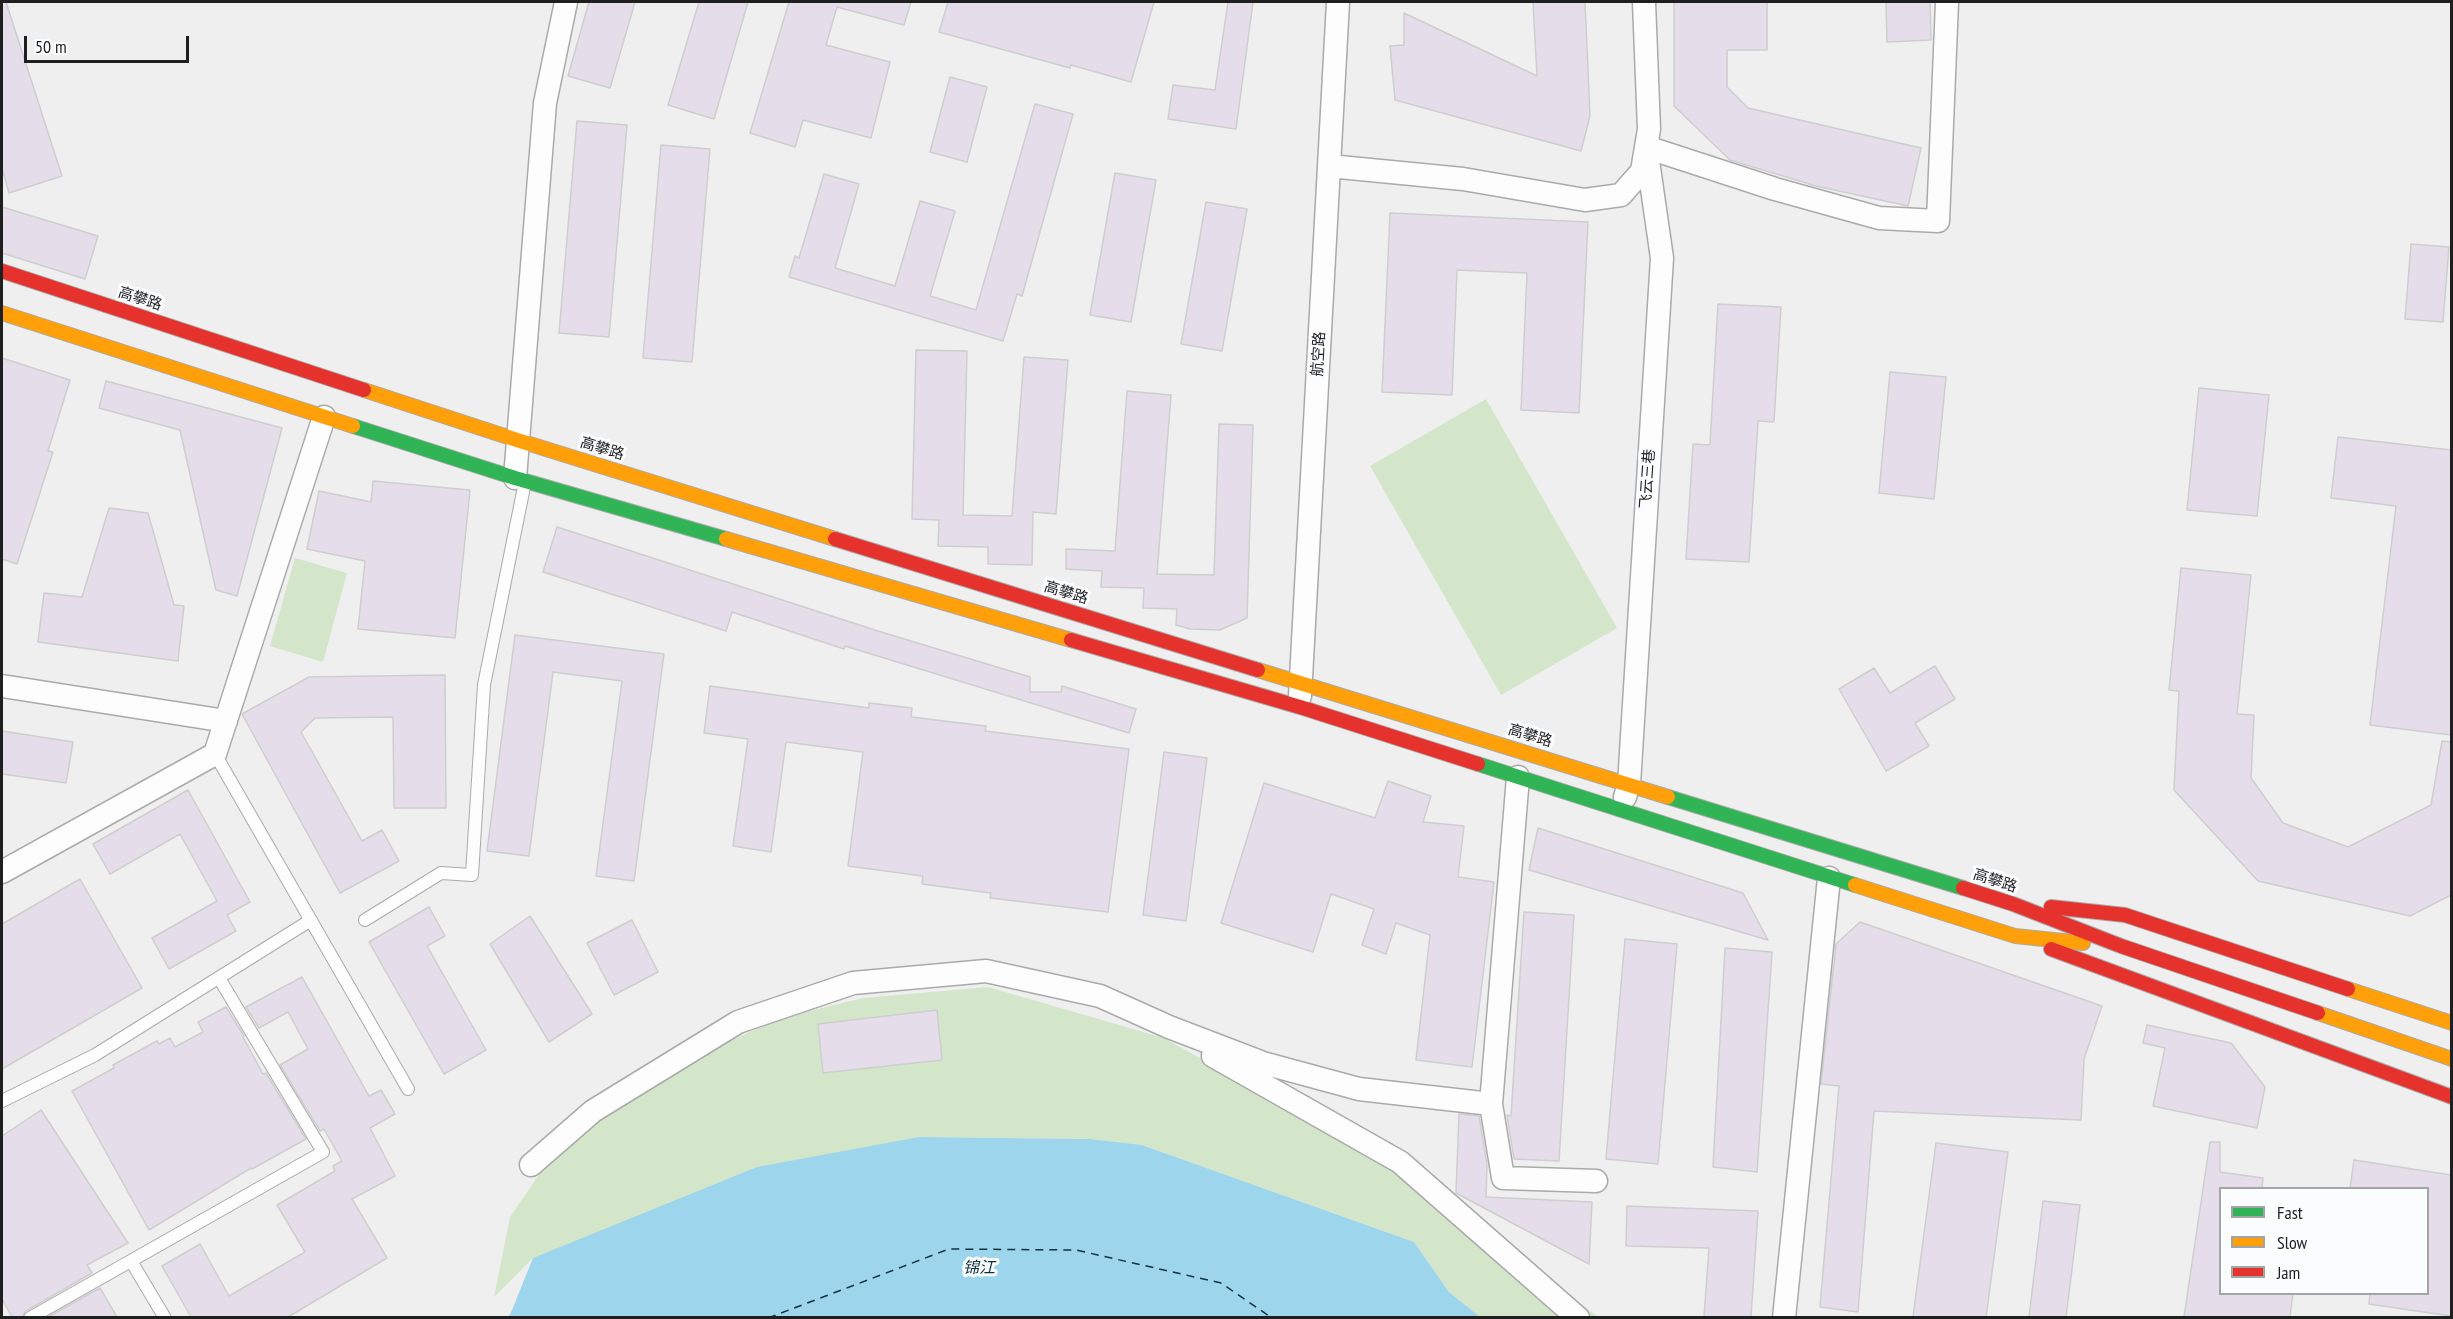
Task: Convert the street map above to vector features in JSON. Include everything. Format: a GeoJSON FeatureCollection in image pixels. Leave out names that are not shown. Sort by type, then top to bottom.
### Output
{"type":"FeatureCollection","features":[{"type":"Feature","properties":{"kind":"main road","name":"高攀路"},"geometry":{"type":"LineString","coordinates":[[2,271],[517,440],[2013,904],[2121,946],[2451,1059]]}},
{"type":"Feature","properties":{"kind":"main road","name":"高攀路"},"geometry":{"type":"LineString","coordinates":[[2,313],[520,479],[1300,707],[2015,936],[2121,946]]}},
{"type":"Feature","properties":{"kind":"main road"},"geometry":{"type":"LineString","coordinates":[[2013,904],[2125,915],[2451,1023]]}},
{"type":"Feature","properties":{"kind":"main road"},"geometry":{"type":"LineString","coordinates":[[2015,936],[2451,1097]]}},
{"type":"Feature","properties":{"kind":"street"},"geometry":{"type":"LineString","coordinates":[[520,479],[517,440],[545,103],[566,2]]}},
{"type":"Feature","properties":{"kind":"street","name":"航空路"},"geometry":{"type":"LineString","coordinates":[[1300,707],[1338,2]]}},
{"type":"Feature","properties":{"kind":"street"},"geometry":{"type":"LineString","coordinates":[[1329,166],[1464,179],[1586,200],[1621,195],[1642,171],[1649,129],[1644,2]]}},
{"type":"Feature","properties":{"kind":"street"},"geometry":{"type":"LineString","coordinates":[[1646,147],[1775,189],[1879,218],[1938,221],[1947,2]]}},
{"type":"Feature","properties":{"kind":"street","name":"飞云三巷"},"geometry":{"type":"LineString","coordinates":[[1620,810],[1629,784],[1662,258],[1646,147]]}},
{"type":"Feature","properties":{"kind":"street"},"geometry":{"type":"LineString","coordinates":[[2,872],[215,754],[324,417]]}},
{"type":"Feature","properties":{"kind":"street"},"geometry":{"type":"LineString","coordinates":[[2,686],[226,721]]}},
{"type":"Feature","properties":{"kind":"street"},"geometry":{"type":"LineString","coordinates":[[1518,777],[1491,1104],[1503,1178],[1596,1181]]}},
{"type":"Feature","properties":{"kind":"street"},"geometry":{"type":"LineString","coordinates":[[1784,1317],[1829,878]]}},
{"type":"Feature","properties":{"kind":"street"},"geometry":{"type":"LineString","coordinates":[[531,1166],[593,1111],[738,1022],[853,983],[986,971],[1100,996],[1169,1027],[1263,1063],[1359,1089],[1491,1104]]}},
{"type":"Feature","properties":{"kind":"street"},"geometry":{"type":"LineString","coordinates":[[1169,1027],[1209,1054],[1400,1162],[1578,1317]]}},
{"type":"Feature","properties":{"kind":"lane"},"geometry":{"type":"LineString","coordinates":[[365,920],[441,873],[472,875],[484,685],[520,479]]}},
{"type":"Feature","properties":{"kind":"lane"},"geometry":{"type":"LineString","coordinates":[[215,754],[408,1089]]}},
{"type":"Feature","properties":{"kind":"lane"},"geometry":{"type":"LineString","coordinates":[[2,1101],[95,1055],[311,920]]}},
{"type":"Feature","properties":{"kind":"lane"},"geometry":{"type":"LineString","coordinates":[[30,1317],[323,1152],[219,978]]}},
{"type":"Feature","properties":{"kind":"lane"},"geometry":{"type":"LineString","coordinates":[[131,1261],[165,1317]]}},
{"type":"Feature","properties":{"kind":"green space"},"geometry":{"type":"Polygon","coordinates":[[[1486,399],[1617,628],[1501,695],[1370,466],[1486,399]]]}},
{"type":"Feature","properties":{"kind":"green space"},"geometry":{"type":"Polygon","coordinates":[[[295,558],[347,573],[323,662],[270,646],[295,558]]]}},
{"type":"Feature","properties":{"kind":"green space"},"geometry":{"type":"Polygon","coordinates":[[[988,987],[1164,1038],[1408,1174],[1598,1317],[1480,1317],[1449,1292],[1414,1242],[1142,1145],[1090,1139],[919,1137],[533,1258],[494,1297],[510,1217],[564,1138],[712,1049],[781,1018],[863,998],[988,987]]]}},
{"type":"Feature","properties":{"kind":"water","name":"锦江"},"geometry":{"type":"Polygon","coordinates":[[[919,1137],[1090,1139],[1142,1145],[1414,1242],[1449,1292],[1480,1317],[506,1317],[510,1315],[533,1258],[757,1167],[919,1137]]]}},
{"type":"Feature","properties":{"kind":"building"},"geometry":{"type":"Polygon","coordinates":[[[2,2],[6,2],[62,176],[9,193],[2,168],[2,2]]]}},
{"type":"Feature","properties":{"kind":"building"},"geometry":{"type":"Polygon","coordinates":[[[589,2],[635,2],[610,88],[568,76],[589,2]]]}},
{"type":"Feature","properties":{"kind":"building"},"geometry":{"type":"Polygon","coordinates":[[[699,2],[748,2],[714,119],[668,105],[699,2]]]}},
{"type":"Feature","properties":{"kind":"building"},"geometry":{"type":"Polygon","coordinates":[[[789,2],[911,2],[904,25],[837,7],[826,45],[890,62],[871,138],[803,120],[795,147],[750,133],[789,2]]]}},
{"type":"Feature","properties":{"kind":"building"},"geometry":{"type":"Polygon","coordinates":[[[948,2],[1154,2],[1131,82],[1071,65],[1070,68],[939,32],[948,2]]]}},
{"type":"Feature","properties":{"kind":"building"},"geometry":{"type":"Polygon","coordinates":[[[1228,2],[1253,2],[1236,129],[1168,119],[1173,85],[1215,90],[1228,2]]]}},
{"type":"Feature","properties":{"kind":"building"},"geometry":{"type":"Polygon","coordinates":[[[1533,2],[1585,2],[1590,116],[1581,151],[1395,100],[1390,46],[1404,45],[1404,13],[1537,76],[1533,2]]]}},
{"type":"Feature","properties":{"kind":"building"},"geometry":{"type":"Polygon","coordinates":[[[1674,2],[1767,2],[1767,50],[1727,50],[1727,87],[1748,108],[1921,148],[1908,206],[1816,186],[1730,160],[1674,106],[1674,2]]]}},
{"type":"Feature","properties":{"kind":"building"},"geometry":{"type":"Polygon","coordinates":[[[1886,2],[1930,2],[1931,40],[1887,42],[1886,2]]]}},
{"type":"Feature","properties":{"kind":"building"},"geometry":{"type":"Polygon","coordinates":[[[950,77],[987,87],[967,162],[930,152],[950,77]]]}},
{"type":"Feature","properties":{"kind":"building"},"geometry":{"type":"Polygon","coordinates":[[[1035,104],[1073,114],[1022,296],[1017,294],[1003,341],[789,277],[795,256],[799,258],[824,174],[859,184],[835,268],[895,286],[920,201],[955,211],[930,296],[976,310],[1035,104]]]}},
{"type":"Feature","properties":{"kind":"building"},"geometry":{"type":"Polygon","coordinates":[[[577,121],[627,125],[609,337],[559,333],[577,121]]]}},
{"type":"Feature","properties":{"kind":"building"},"geometry":{"type":"Polygon","coordinates":[[[661,145],[710,149],[692,362],[643,358],[661,145]]]}},
{"type":"Feature","properties":{"kind":"building"},"geometry":{"type":"Polygon","coordinates":[[[1115,173],[1156,180],[1131,322],[1090,315],[1115,173]]]}},
{"type":"Feature","properties":{"kind":"building"},"geometry":{"type":"Polygon","coordinates":[[[1206,202],[1247,209],[1222,351],[1181,344],[1206,202]]]}},
{"type":"Feature","properties":{"kind":"building"},"geometry":{"type":"Polygon","coordinates":[[[2,207],[98,236],[85,279],[2,253],[2,207]]]}},
{"type":"Feature","properties":{"kind":"building"},"geometry":{"type":"Polygon","coordinates":[[[1390,213],[1588,222],[1579,413],[1521,410],[1527,273],[1457,270],[1452,395],[1382,392],[1390,213]]]}},
{"type":"Feature","properties":{"kind":"building"},"geometry":{"type":"Polygon","coordinates":[[[2411,244],[2449,247],[2443,322],[2405,319],[2411,244]]]}},
{"type":"Feature","properties":{"kind":"building"},"geometry":{"type":"Polygon","coordinates":[[[1718,304],[1781,307],[1774,422],[1758,421],[1749,562],[1686,559],[1693,444],[1710,445],[1718,304]]]}},
{"type":"Feature","properties":{"kind":"building"},"geometry":{"type":"Polygon","coordinates":[[[916,350],[967,351],[963,515],[1012,516],[1024,357],[1068,360],[1056,514],[1033,512],[1032,565],[988,564],[988,547],[938,546],[939,520],[912,519],[916,350]]]}},
{"type":"Feature","properties":{"kind":"building"},"geometry":{"type":"Polygon","coordinates":[[[2,358],[70,380],[48,451],[53,452],[17,564],[2,559],[2,358]]]}},
{"type":"Feature","properties":{"kind":"building"},"geometry":{"type":"Polygon","coordinates":[[[1890,372],[1946,377],[1934,499],[1879,493],[1890,372]]]}},
{"type":"Feature","properties":{"kind":"building"},"geometry":{"type":"Polygon","coordinates":[[[106,381],[282,428],[237,596],[216,590],[180,430],[99,408],[106,381]]]}},
{"type":"Feature","properties":{"kind":"building"},"geometry":{"type":"Polygon","coordinates":[[[2199,388],[2269,395],[2257,516],[2187,510],[2199,388]]]}},
{"type":"Feature","properties":{"kind":"building"},"geometry":{"type":"Polygon","coordinates":[[[1127,391],[1171,395],[1157,574],[1214,575],[1219,424],[1253,425],[1247,618],[1220,630],[1190,629],[1176,625],[1177,609],[1143,608],[1144,588],[1101,587],[1102,571],[1066,569],[1066,549],[1115,551],[1127,391]]]}},
{"type":"Feature","properties":{"kind":"building"},"geometry":{"type":"Polygon","coordinates":[[[2338,437],[2451,450],[2451,735],[2370,725],[2396,506],[2331,498],[2338,437]]]}},
{"type":"Feature","properties":{"kind":"building"},"geometry":{"type":"Polygon","coordinates":[[[373,481],[470,490],[455,638],[358,629],[365,561],[307,549],[319,491],[371,502],[373,481]]]}},
{"type":"Feature","properties":{"kind":"building"},"geometry":{"type":"Polygon","coordinates":[[[109,508],[148,513],[174,605],[184,606],[178,661],[38,642],[44,593],[82,597],[109,508]]]}},
{"type":"Feature","properties":{"kind":"building"},"geometry":{"type":"Polygon","coordinates":[[[557,527],[878,631],[1030,677],[1030,692],[1061,692],[1062,686],[1136,709],[1129,733],[845,646],[844,649],[732,612],[726,631],[543,572],[557,527]]]}},
{"type":"Feature","properties":{"kind":"building"},"geometry":{"type":"Polygon","coordinates":[[[2181,568],[2251,575],[2237,714],[2254,715],[2251,778],[2283,823],[2348,847],[2431,805],[2442,741],[2451,742],[2451,895],[2410,916],[2258,881],[2174,790],[2179,691],[2169,690],[2181,568]]]}},
{"type":"Feature","properties":{"kind":"building"},"geometry":{"type":"Polygon","coordinates":[[[515,635],[664,654],[634,881],[596,876],[622,681],[553,672],[529,856],[487,851],[515,635]]]}},
{"type":"Feature","properties":{"kind":"building"},"geometry":{"type":"Polygon","coordinates":[[[1935,666],[1955,699],[1915,723],[1929,746],[1886,771],[1839,689],[1874,668],[1890,693],[1935,666]]]}},
{"type":"Feature","properties":{"kind":"building"},"geometry":{"type":"Polygon","coordinates":[[[445,675],[446,808],[394,808],[393,717],[315,718],[301,732],[362,841],[382,830],[399,861],[340,893],[242,714],[309,677],[445,675]]]}},
{"type":"Feature","properties":{"kind":"building"},"geometry":{"type":"Polygon","coordinates":[[[710,686],[869,708],[869,703],[912,708],[911,717],[986,726],[985,731],[1129,749],[1108,912],[990,898],[991,893],[922,884],[923,876],[848,866],[863,752],[786,742],[771,852],[733,846],[748,739],[704,733],[710,686]]]}},
{"type":"Feature","properties":{"kind":"building"},"geometry":{"type":"Polygon","coordinates":[[[2,731],[73,742],[66,783],[2,774],[2,731]]]}},
{"type":"Feature","properties":{"kind":"building"},"geometry":{"type":"Polygon","coordinates":[[[1164,752],[1207,758],[1186,921],[1143,915],[1164,752]]]}},
{"type":"Feature","properties":{"kind":"building"},"geometry":{"type":"Polygon","coordinates":[[[1388,781],[1431,796],[1423,822],[1464,826],[1458,877],[1494,882],[1472,1067],[1416,1060],[1430,935],[1396,923],[1386,954],[1362,945],[1374,909],[1331,894],[1313,952],[1221,923],[1264,783],[1375,818],[1388,781]]]}},
{"type":"Feature","properties":{"kind":"building"},"geometry":{"type":"Polygon","coordinates":[[[188,790],[250,902],[227,915],[236,931],[169,969],[152,938],[217,901],[180,834],[110,874],[93,844],[188,790]]]}},
{"type":"Feature","properties":{"kind":"building"},"geometry":{"type":"Polygon","coordinates":[[[1538,828],[1743,893],[1768,940],[1529,870],[1538,828]]]}},
{"type":"Feature","properties":{"kind":"building"},"geometry":{"type":"Polygon","coordinates":[[[80,879],[142,988],[2,1069],[2,924],[80,879]]]}},
{"type":"Feature","properties":{"kind":"building"},"geometry":{"type":"Polygon","coordinates":[[[429,907],[445,936],[427,946],[486,1050],[444,1074],[369,942],[429,907]]]}},
{"type":"Feature","properties":{"kind":"building"},"geometry":{"type":"Polygon","coordinates":[[[1524,912],[1574,915],[1559,1161],[1514,1159],[1507,1115],[1511,1116],[1524,912]]]}},
{"type":"Feature","properties":{"kind":"building"},"geometry":{"type":"Polygon","coordinates":[[[530,916],[592,1014],[549,1042],[490,944],[530,916]]]}},
{"type":"Feature","properties":{"kind":"building"},"geometry":{"type":"Polygon","coordinates":[[[632,920],[658,972],[614,995],[587,943],[632,920]]]}},
{"type":"Feature","properties":{"kind":"building"},"geometry":{"type":"Polygon","coordinates":[[[1860,922],[2102,1006],[2084,1059],[2081,1120],[1874,1111],[1858,1312],[1820,1307],[1839,1086],[1821,1084],[1836,944],[1860,922]]]}},
{"type":"Feature","properties":{"kind":"building"},"geometry":{"type":"Polygon","coordinates":[[[1625,939],[1677,944],[1658,1164],[1606,1159],[1625,939]]]}},
{"type":"Feature","properties":{"kind":"building"},"geometry":{"type":"Polygon","coordinates":[[[1725,948],[1772,952],[1757,1172],[1713,1167],[1725,948]]]}},
{"type":"Feature","properties":{"kind":"building"},"geometry":{"type":"Polygon","coordinates":[[[302,977],[369,1096],[381,1090],[395,1114],[370,1128],[395,1176],[352,1199],[387,1258],[288,1317],[191,1317],[162,1266],[200,1244],[229,1296],[305,1252],[277,1205],[335,1171],[333,1166],[342,1161],[324,1129],[320,1131],[280,1065],[308,1049],[288,1012],[259,1028],[246,1007],[302,977]]]}},
{"type":"Feature","properties":{"kind":"building"},"geometry":{"type":"Polygon","coordinates":[[[226,1007],[263,1074],[266,1073],[306,1139],[251,1168],[149,1230],[72,1091],[157,1041],[159,1044],[170,1038],[175,1047],[203,1032],[198,1022],[226,1007]]]}},
{"type":"Feature","properties":{"kind":"building"},"geometry":{"type":"Polygon","coordinates":[[[937,1010],[942,1060],[823,1073],[818,1024],[937,1010]]]}},
{"type":"Feature","properties":{"kind":"building"},"geometry":{"type":"Polygon","coordinates":[[[2147,1025],[2231,1043],[2265,1087],[2257,1128],[2153,1106],[2165,1048],[2143,1043],[2147,1025]]]}},
{"type":"Feature","properties":{"kind":"building"},"geometry":{"type":"Polygon","coordinates":[[[41,1110],[128,1243],[87,1265],[92,1273],[26,1311],[22,1317],[12,1317],[2,1299],[2,1136],[41,1110]]]}},
{"type":"Feature","properties":{"kind":"building"},"geometry":{"type":"Polygon","coordinates":[[[1459,1114],[1479,1116],[1487,1165],[1486,1197],[1592,1202],[1589,1264],[1456,1193],[1459,1114]]]}},
{"type":"Feature","properties":{"kind":"building"},"geometry":{"type":"Polygon","coordinates":[[[2210,1142],[2220,1142],[2220,1172],[2263,1178],[2262,1187],[2219,1187],[2219,1295],[2293,1295],[2290,1317],[2184,1317],[2210,1142]]]}},
{"type":"Feature","properties":{"kind":"building"},"geometry":{"type":"Polygon","coordinates":[[[1936,1143],[2008,1152],[1986,1317],[1913,1317],[1936,1143]]]}},
{"type":"Feature","properties":{"kind":"building"},"geometry":{"type":"Polygon","coordinates":[[[2354,1160],[2451,1175],[2451,1316],[2369,1304],[2370,1295],[2429,1295],[2429,1187],[2350,1187],[2354,1160]]]}},
{"type":"Feature","properties":{"kind":"building"},"geometry":{"type":"Polygon","coordinates":[[[2043,1201],[2080,1205],[2066,1317],[2029,1317],[2043,1201]]]}},
{"type":"Feature","properties":{"kind":"building"},"geometry":{"type":"Polygon","coordinates":[[[1627,1206],[1758,1211],[1751,1317],[1704,1317],[1709,1248],[1626,1246],[1627,1206]]]}},
{"type":"Feature","properties":{"kind":"building"},"geometry":{"type":"Polygon","coordinates":[[[100,1288],[117,1317],[48,1317],[100,1288]]]}},
{"type":"Feature","properties":{"kind":"ferry route"},"geometry":{"type":"LineString","coordinates":[[768,1318],[949,1249],[1076,1250],[1221,1283],[1272,1318]]}},
{"type":"Feature","properties":{"kind":"traffic: fast"},"geometry":{"type":"LineString","coordinates":[[353,426],[515,478],[726,539]]}},
{"type":"Feature","properties":{"kind":"traffic: fast"},"geometry":{"type":"LineString","coordinates":[[1478,764],[1855,885]]}},
{"type":"Feature","properties":{"kind":"traffic: fast"},"geometry":{"type":"LineString","coordinates":[[1668,797],[1963,888]]}},
{"type":"Feature","properties":{"kind":"traffic: slow"},"geometry":{"type":"LineString","coordinates":[[2,313],[353,426]]}},
{"type":"Feature","properties":{"kind":"traffic: slow"},"geometry":{"type":"LineString","coordinates":[[364,390],[835,539]]}},
{"type":"Feature","properties":{"kind":"traffic: slow"},"geometry":{"type":"LineString","coordinates":[[726,539],[1071,640]]}},
{"type":"Feature","properties":{"kind":"traffic: slow"},"geometry":{"type":"LineString","coordinates":[[1258,670],[1668,797]]}},
{"type":"Feature","properties":{"kind":"traffic: slow"},"geometry":{"type":"LineString","coordinates":[[1855,885],[2015,936],[2083,943]]}},
{"type":"Feature","properties":{"kind":"traffic: slow"},"geometry":{"type":"LineString","coordinates":[[2348,989],[2452,1023]]}},
{"type":"Feature","properties":{"kind":"traffic: slow"},"geometry":{"type":"LineString","coordinates":[[2318,1013],[2452,1059]]}},
{"type":"Feature","properties":{"kind":"traffic: jam"},"geometry":{"type":"LineString","coordinates":[[2,271],[364,390]]}},
{"type":"Feature","properties":{"kind":"traffic: jam"},"geometry":{"type":"LineString","coordinates":[[835,539],[1258,670]]}},
{"type":"Feature","properties":{"kind":"traffic: jam"},"geometry":{"type":"LineString","coordinates":[[1071,640],[1300,707],[1478,764]]}},
{"type":"Feature","properties":{"kind":"traffic: jam"},"geometry":{"type":"LineString","coordinates":[[1963,888],[2013,904],[2121,946],[2318,1013]]}},
{"type":"Feature","properties":{"kind":"traffic: jam"},"geometry":{"type":"LineString","coordinates":[[2051,907],[2125,915],[2348,989]]}},
{"type":"Feature","properties":{"kind":"traffic: jam"},"geometry":{"type":"LineString","coordinates":[[2051,949],[2452,1097]]}}]}
